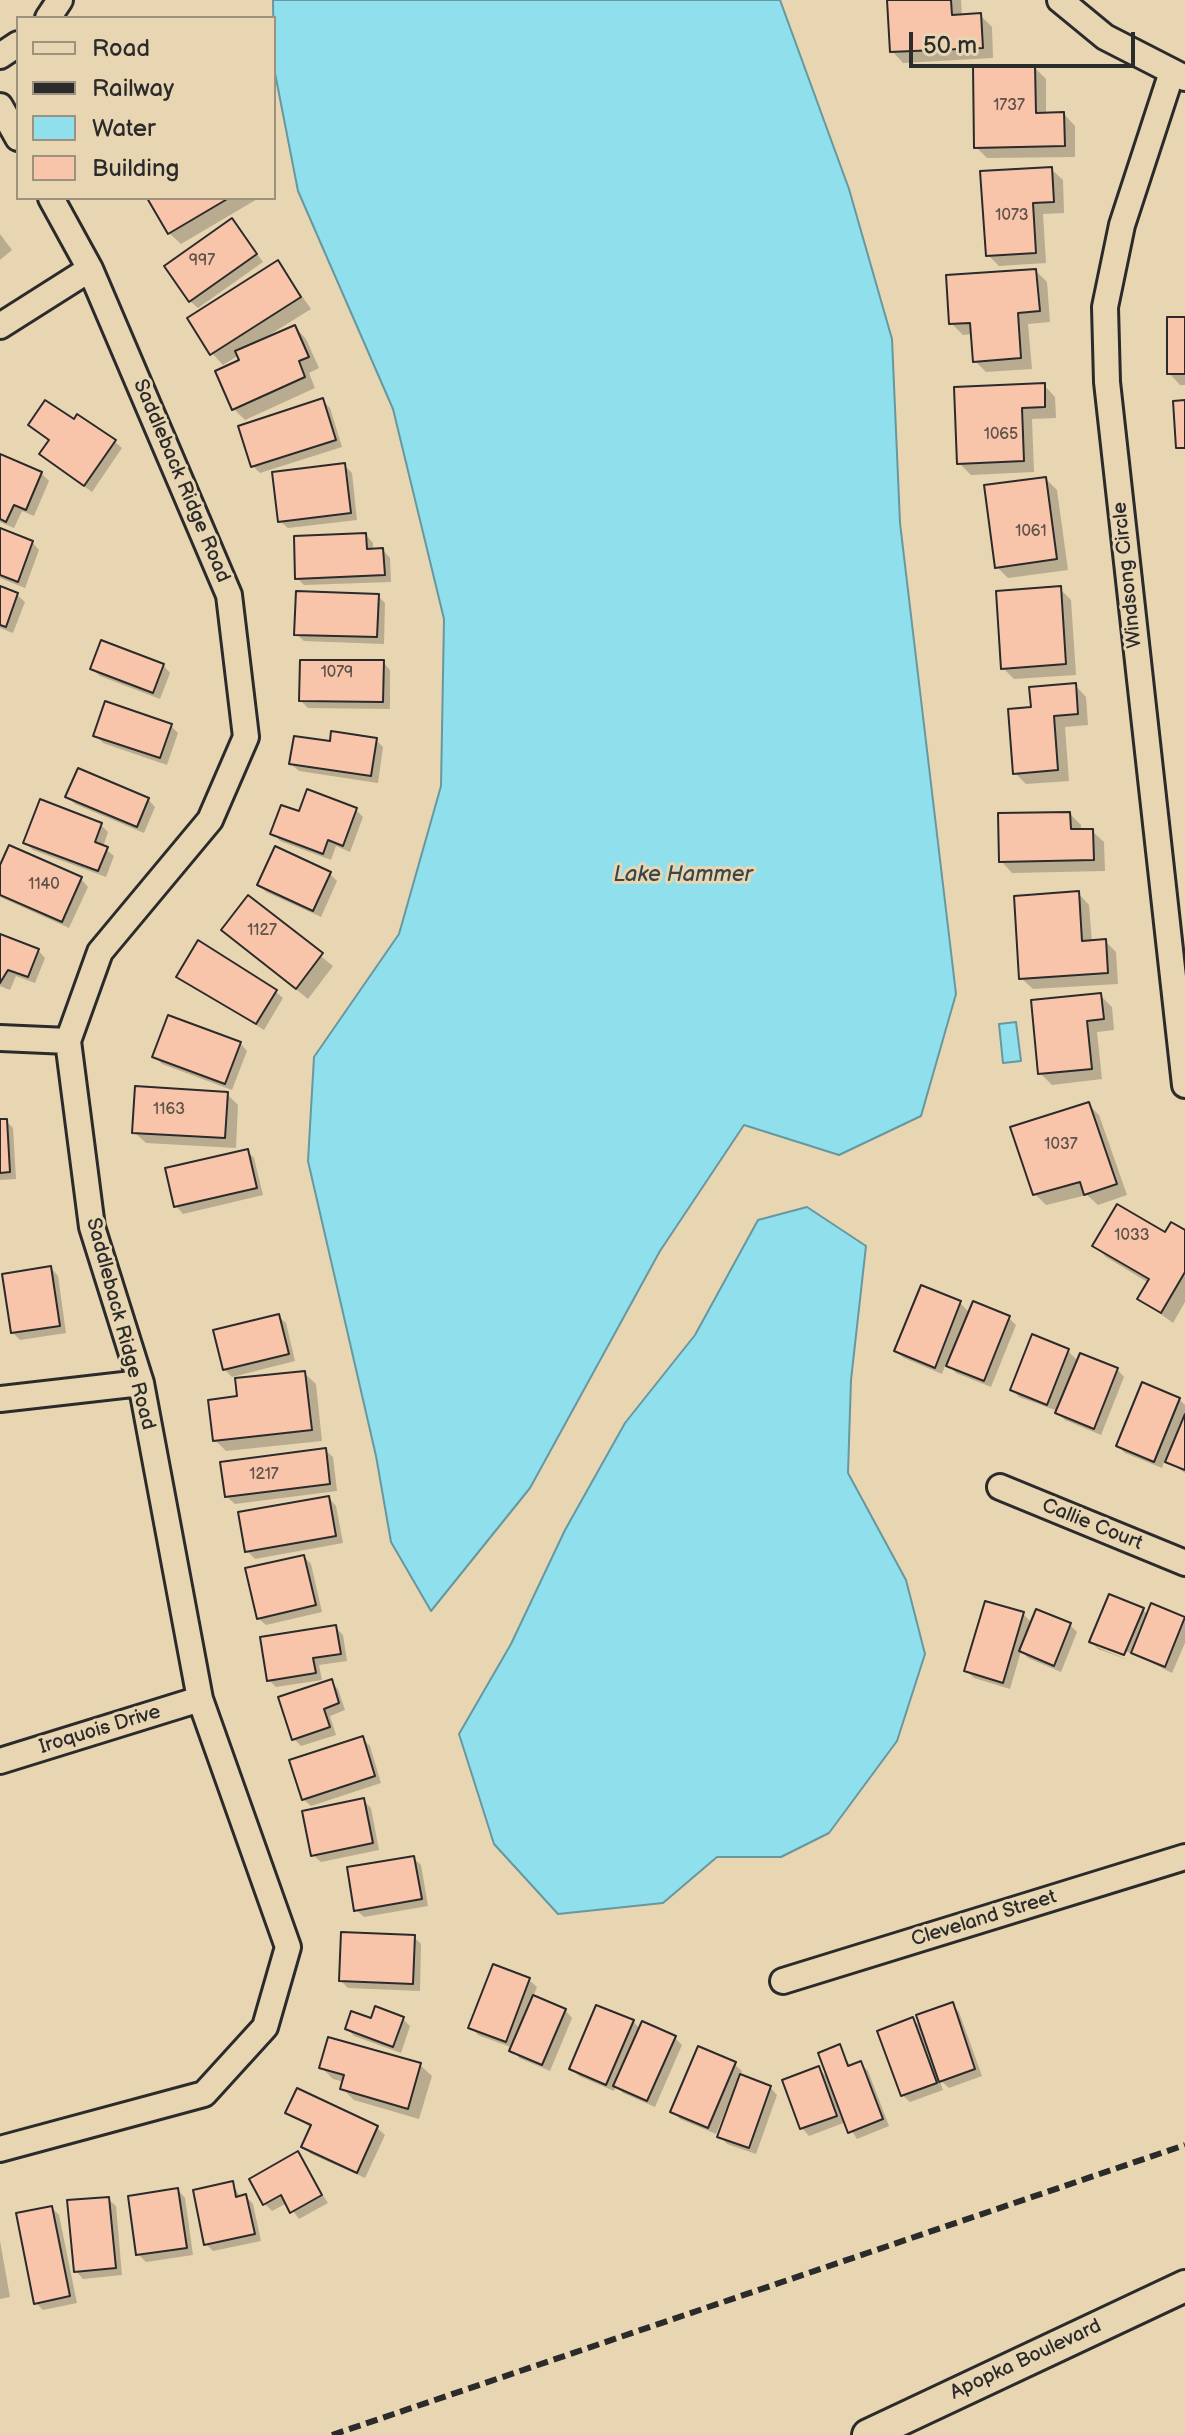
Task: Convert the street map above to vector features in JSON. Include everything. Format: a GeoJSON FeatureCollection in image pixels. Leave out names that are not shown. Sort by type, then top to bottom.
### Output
{"type":"FeatureCollection","features":[{"type":"Feature","properties":{"kind":"street"},"geometry":{"type":"LineString","coordinates":[[1060,0],[1105,37],[1178,75]]}},
{"type":"Feature","properties":{"kind":"street","name":"Windsong Circle"},"geometry":{"type":"LineString","coordinates":[[1178,75],[1122,225],[1105,307],[1109,398],[1185,1085]]}},
{"type":"Feature","properties":{"kind":"street"},"geometry":{"type":"LineString","coordinates":[[0,106],[16,134]]}},
{"type":"Feature","properties":{"kind":"street","name":"Saddleback Ridge Road"},"geometry":{"type":"LineString","coordinates":[[0,2149],[204,2094],[265,2027],[288,1947],[200,1699],[141,1383],[92,1227],[68,1041],[100,952],[210,820],[246,737],[229,595],[90,269],[52,200]]}},
{"type":"Feature","properties":{"kind":"street"},"geometry":{"type":"LineString","coordinates":[[0,326],[90,269]]}},
{"type":"Feature","properties":{"kind":"street"},"geometry":{"type":"LineString","coordinates":[[0,1038],[68,1041]]}},
{"type":"Feature","properties":{"kind":"street"},"geometry":{"type":"LineString","coordinates":[[0,1399],[141,1383]]}},
{"type":"Feature","properties":{"kind":"street","name":"Callie Court"},"geometry":{"type":"LineString","coordinates":[[1000,1487],[1185,1563]]}},
{"type":"Feature","properties":{"kind":"street","name":"Iroquois Drive"},"geometry":{"type":"LineString","coordinates":[[0,1761],[200,1699]]}},
{"type":"Feature","properties":{"kind":"street","name":"Cleveland Street"},"geometry":{"type":"LineString","coordinates":[[783,1981],[1185,1857]]}},
{"type":"Feature","properties":{"kind":"street","name":"Apopka Boulevard"},"geometry":{"type":"LineString","coordinates":[[868,2435],[1185,2286]]}},
{"type":"Feature","properties":{"kind":"water","name":"Lake Hammer"},"geometry":{"type":"Polygon","coordinates":[[[273,0],[780,0],[849,189],[892,339],[900,523],[956,994],[921,1116],[839,1155],[744,1125],[660,1251],[530,1488],[431,1611],[391,1542],[376,1456],[308,1161],[314,1057],[399,934],[441,786],[444,619],[393,409],[298,191],[276,78],[276,16],[273,16],[273,0]]]}},
{"type":"Feature","properties":{"kind":"water"},"geometry":{"type":"Polygon","coordinates":[[[1016,1022],[1021,1061],[1003,1063],[999,1024],[1016,1022]]]}},
{"type":"Feature","properties":{"kind":"water"},"geometry":{"type":"Polygon","coordinates":[[[807,1207],[866,1246],[851,1380],[848,1473],[906,1580],[925,1654],[897,1741],[829,1833],[781,1857],[717,1857],[663,1903],[558,1914],[494,1844],[459,1734],[511,1644],[565,1530],[625,1423],[695,1335],[758,1220],[807,1207]]]}},
{"type":"Feature","properties":{"kind":"building"},"geometry":{"type":"Polygon","coordinates":[[[887,0],[951,0],[952,15],[981,13],[983,48],[890,52],[887,0]]]}},
{"type":"Feature","properties":{"kind":"building"},"geometry":{"type":"Polygon","coordinates":[[[1035,65],[1036,113],[1064,112],[1065,146],[974,148],[973,66],[1035,65]]]}},
{"type":"Feature","properties":{"kind":"building"},"geometry":{"type":"Polygon","coordinates":[[[1052,167],[1054,202],[1033,203],[1036,253],[986,256],[980,171],[1052,167]]]}},
{"type":"Feature","properties":{"kind":"building"},"geometry":{"type":"Polygon","coordinates":[[[148,200],[226,200],[168,234],[148,200]]]}},
{"type":"Feature","properties":{"kind":"building"},"geometry":{"type":"Polygon","coordinates":[[[232,218],[257,254],[189,302],[164,266],[232,218]]]}},
{"type":"Feature","properties":{"kind":"building"},"geometry":{"type":"Polygon","coordinates":[[[278,260],[301,297],[210,355],[187,318],[278,260]]]}},
{"type":"Feature","properties":{"kind":"building"},"geometry":{"type":"Polygon","coordinates":[[[1036,269],[1040,311],[1018,313],[1021,358],[973,362],[970,323],[949,324],[946,275],[1036,269]]]}},
{"type":"Feature","properties":{"kind":"building"},"geometry":{"type":"Polygon","coordinates":[[[1167,317],[1185,317],[1185,374],[1167,374],[1167,317]]]}},
{"type":"Feature","properties":{"kind":"building"},"geometry":{"type":"Polygon","coordinates":[[[295,325],[309,357],[299,361],[305,377],[232,410],[215,371],[239,360],[235,351],[295,325]]]}},
{"type":"Feature","properties":{"kind":"building"},"geometry":{"type":"Polygon","coordinates":[[[1045,383],[1045,407],[1022,408],[1024,461],[957,464],[954,387],[1045,383]]]}},
{"type":"Feature","properties":{"kind":"building"},"geometry":{"type":"Polygon","coordinates":[[[323,398],[336,440],[251,467],[238,426],[323,398]]]}},
{"type":"Feature","properties":{"kind":"building"},"geometry":{"type":"Polygon","coordinates":[[[45,400],[74,419],[77,414],[116,440],[84,486],[39,454],[49,440],[28,425],[45,400]]]}},
{"type":"Feature","properties":{"kind":"building"},"geometry":{"type":"Polygon","coordinates":[[[1185,400],[1185,448],[1176,448],[1173,401],[1185,400]]]}},
{"type":"Feature","properties":{"kind":"building"},"geometry":{"type":"Polygon","coordinates":[[[0,454],[42,472],[26,510],[14,505],[6,522],[0,519],[0,454]]]}},
{"type":"Feature","properties":{"kind":"building"},"geometry":{"type":"Polygon","coordinates":[[[345,463],[351,513],[278,522],[272,472],[345,463]]]}},
{"type":"Feature","properties":{"kind":"building"},"geometry":{"type":"Polygon","coordinates":[[[1046,477],[1057,559],[995,568],[984,485],[1046,477]]]}},
{"type":"Feature","properties":{"kind":"building"},"geometry":{"type":"Polygon","coordinates":[[[0,528],[33,541],[18,582],[0,575],[0,528]]]}},
{"type":"Feature","properties":{"kind":"building"},"geometry":{"type":"Polygon","coordinates":[[[366,533],[367,549],[383,548],[385,575],[295,579],[294,536],[366,533]]]}},
{"type":"Feature","properties":{"kind":"building"},"geometry":{"type":"Polygon","coordinates":[[[0,586],[18,593],[6,627],[0,625],[0,586]]]}},
{"type":"Feature","properties":{"kind":"building"},"geometry":{"type":"Polygon","coordinates":[[[1061,586],[1066,664],[1001,669],[996,591],[1061,586]]]}},
{"type":"Feature","properties":{"kind":"building"},"geometry":{"type":"Polygon","coordinates":[[[296,591],[379,594],[377,637],[294,635],[296,591]]]}},
{"type":"Feature","properties":{"kind":"building"},"geometry":{"type":"Polygon","coordinates":[[[101,640],[164,664],[153,693],[90,669],[101,640]]]}},
{"type":"Feature","properties":{"kind":"building"},"geometry":{"type":"Polygon","coordinates":[[[300,660],[384,660],[383,702],[299,701],[300,660]]]}},
{"type":"Feature","properties":{"kind":"building"},"geometry":{"type":"Polygon","coordinates":[[[1076,683],[1078,714],[1054,716],[1058,770],[1013,774],[1008,709],[1031,707],[1029,687],[1076,683]]]}},
{"type":"Feature","properties":{"kind":"building"},"geometry":{"type":"Polygon","coordinates":[[[105,701],[172,724],[160,758],[93,736],[105,701]]]}},
{"type":"Feature","properties":{"kind":"building"},"geometry":{"type":"Polygon","coordinates":[[[331,731],[377,738],[371,776],[289,764],[294,736],[330,741],[331,731]]]}},
{"type":"Feature","properties":{"kind":"building"},"geometry":{"type":"Polygon","coordinates":[[[78,768],[149,798],[137,827],[65,797],[78,768]]]}},
{"type":"Feature","properties":{"kind":"building"},"geometry":{"type":"Polygon","coordinates":[[[307,789],[357,808],[343,846],[328,840],[323,854],[270,834],[281,805],[299,811],[307,789]]]}},
{"type":"Feature","properties":{"kind":"building"},"geometry":{"type":"Polygon","coordinates":[[[40,799],[102,823],[95,842],[108,847],[98,871],[23,843],[40,799]]]}},
{"type":"Feature","properties":{"kind":"building"},"geometry":{"type":"Polygon","coordinates":[[[1070,812],[1071,829],[1093,829],[1094,860],[999,862],[998,813],[1070,812]]]}},
{"type":"Feature","properties":{"kind":"building"},"geometry":{"type":"Polygon","coordinates":[[[9,845],[82,877],[62,922],[0,895],[0,865],[9,845]]]}},
{"type":"Feature","properties":{"kind":"building"},"geometry":{"type":"Polygon","coordinates":[[[275,846],[331,872],[313,911],[257,885],[275,846]]]}},
{"type":"Feature","properties":{"kind":"building"},"geometry":{"type":"Polygon","coordinates":[[[1079,891],[1082,941],[1106,939],[1108,973],[1019,979],[1014,896],[1079,891]]]}},
{"type":"Feature","properties":{"kind":"building"},"geometry":{"type":"Polygon","coordinates":[[[248,895],[323,953],[296,989],[221,930],[248,895]]]}},
{"type":"Feature","properties":{"kind":"building"},"geometry":{"type":"Polygon","coordinates":[[[0,934],[39,949],[28,977],[8,970],[0,983],[0,934]]]}},
{"type":"Feature","properties":{"kind":"building"},"geometry":{"type":"Polygon","coordinates":[[[198,940],[277,990],[256,1024],[176,977],[198,940]]]}},
{"type":"Feature","properties":{"kind":"building"},"geometry":{"type":"Polygon","coordinates":[[[1101,993],[1104,1019],[1087,1021],[1092,1069],[1038,1074],[1031,1000],[1101,993]]]}},
{"type":"Feature","properties":{"kind":"building"},"geometry":{"type":"Polygon","coordinates":[[[168,1015],[241,1042],[225,1084],[152,1057],[168,1015]]]}},
{"type":"Feature","properties":{"kind":"building"},"geometry":{"type":"Polygon","coordinates":[[[135,1086],[228,1092],[225,1138],[132,1133],[135,1086]]]}},
{"type":"Feature","properties":{"kind":"building"},"geometry":{"type":"Polygon","coordinates":[[[1089,1102],[1117,1184],[1084,1195],[1080,1182],[1033,1195],[1010,1127],[1089,1102]]]}},
{"type":"Feature","properties":{"kind":"building"},"geometry":{"type":"Polygon","coordinates":[[[0,1119],[7,1119],[10,1172],[0,1173],[0,1119]]]}},
{"type":"Feature","properties":{"kind":"building"},"geometry":{"type":"Polygon","coordinates":[[[248,1149],[257,1188],[174,1207],[165,1168],[248,1149]]]}},
{"type":"Feature","properties":{"kind":"building"},"geometry":{"type":"Polygon","coordinates":[[[1117,1204],[1165,1232],[1171,1222],[1185,1230],[1185,1272],[1161,1313],[1137,1299],[1149,1279],[1092,1246],[1117,1204]]]}},
{"type":"Feature","properties":{"kind":"building"},"geometry":{"type":"Polygon","coordinates":[[[51,1266],[60,1326],[11,1333],[2,1274],[51,1266]]]}},
{"type":"Feature","properties":{"kind":"building"},"geometry":{"type":"Polygon","coordinates":[[[921,1285],[961,1301],[935,1368],[894,1351],[921,1285]]]}},
{"type":"Feature","properties":{"kind":"building"},"geometry":{"type":"Polygon","coordinates":[[[973,1301],[1010,1316],[984,1381],[946,1366],[973,1301]]]}},
{"type":"Feature","properties":{"kind":"building"},"geometry":{"type":"Polygon","coordinates":[[[279,1314],[289,1354],[223,1370],[213,1330],[279,1314]]]}},
{"type":"Feature","properties":{"kind":"building"},"geometry":{"type":"Polygon","coordinates":[[[1032,1334],[1069,1349],[1047,1405],[1010,1390],[1032,1334]]]}},
{"type":"Feature","properties":{"kind":"building"},"geometry":{"type":"Polygon","coordinates":[[[1080,1353],[1118,1368],[1094,1429],[1055,1413],[1080,1353]]]}},
{"type":"Feature","properties":{"kind":"building"},"geometry":{"type":"Polygon","coordinates":[[[305,1371],[312,1430],[213,1441],[208,1400],[237,1396],[235,1378],[305,1371]]]}},
{"type":"Feature","properties":{"kind":"building"},"geometry":{"type":"Polygon","coordinates":[[[1142,1382],[1180,1398],[1154,1462],[1116,1446],[1142,1382]]]}},
{"type":"Feature","properties":{"kind":"building"},"geometry":{"type":"Polygon","coordinates":[[[1185,1414],[1185,1470],[1165,1462],[1185,1414]]]}},
{"type":"Feature","properties":{"kind":"building"},"geometry":{"type":"Polygon","coordinates":[[[326,1448],[330,1484],[225,1497],[220,1462],[326,1448]]]}},
{"type":"Feature","properties":{"kind":"building"},"geometry":{"type":"Polygon","coordinates":[[[329,1496],[336,1536],[245,1552],[238,1512],[329,1496]]]}},
{"type":"Feature","properties":{"kind":"building"},"geometry":{"type":"Polygon","coordinates":[[[304,1555],[316,1605],[257,1619],[245,1568],[304,1555]]]}},
{"type":"Feature","properties":{"kind":"building"},"geometry":{"type":"Polygon","coordinates":[[[1109,1594],[1144,1608],[1124,1655],[1089,1642],[1109,1594]]]}},
{"type":"Feature","properties":{"kind":"building"},"geometry":{"type":"Polygon","coordinates":[[[985,1601],[1024,1612],[1003,1683],[964,1671],[985,1601]]]}},
{"type":"Feature","properties":{"kind":"building"},"geometry":{"type":"Polygon","coordinates":[[[1151,1603],[1185,1617],[1165,1667],[1131,1653],[1151,1603]]]}},
{"type":"Feature","properties":{"kind":"building"},"geometry":{"type":"Polygon","coordinates":[[[1036,1609],[1071,1623],[1054,1666],[1019,1651],[1036,1609]]]}},
{"type":"Feature","properties":{"kind":"building"},"geometry":{"type":"Polygon","coordinates":[[[336,1625],[341,1654],[313,1658],[316,1673],[267,1681],[260,1637],[336,1625]]]}},
{"type":"Feature","properties":{"kind":"building"},"geometry":{"type":"Polygon","coordinates":[[[332,1679],[339,1703],[324,1709],[330,1727],[292,1740],[278,1697],[332,1679]]]}},
{"type":"Feature","properties":{"kind":"building"},"geometry":{"type":"Polygon","coordinates":[[[363,1736],[375,1776],[302,1800],[289,1760],[363,1736]]]}},
{"type":"Feature","properties":{"kind":"building"},"geometry":{"type":"Polygon","coordinates":[[[364,1798],[373,1843],[311,1856],[302,1811],[364,1798]]]}},
{"type":"Feature","properties":{"kind":"building"},"geometry":{"type":"Polygon","coordinates":[[[414,1856],[422,1899],[354,1911],[347,1867],[414,1856]]]}},
{"type":"Feature","properties":{"kind":"building"},"geometry":{"type":"Polygon","coordinates":[[[341,1932],[415,1935],[413,1984],[339,1981],[341,1932]]]}},
{"type":"Feature","properties":{"kind":"building"},"geometry":{"type":"Polygon","coordinates":[[[493,1964],[530,1978],[506,2042],[468,2028],[493,1964]]]}},
{"type":"Feature","properties":{"kind":"building"},"geometry":{"type":"Polygon","coordinates":[[[533,1995],[566,2009],[542,2065],[509,2051],[533,1995]]]}},
{"type":"Feature","properties":{"kind":"building"},"geometry":{"type":"Polygon","coordinates":[[[953,2002],[975,2069],[939,2082],[916,2015],[953,2002]]]}},
{"type":"Feature","properties":{"kind":"building"},"geometry":{"type":"Polygon","coordinates":[[[596,2005],[634,2020],[606,2085],[569,2069],[596,2005]]]}},
{"type":"Feature","properties":{"kind":"building"},"geometry":{"type":"Polygon","coordinates":[[[375,2006],[404,2017],[393,2047],[345,2029],[351,2011],[371,2018],[375,2006]]]}},
{"type":"Feature","properties":{"kind":"building"},"geometry":{"type":"Polygon","coordinates":[[[913,2017],[937,2083],[901,2096],[877,2031],[913,2017]]]}},
{"type":"Feature","properties":{"kind":"building"},"geometry":{"type":"Polygon","coordinates":[[[642,2021],[676,2036],[647,2101],[613,2086],[642,2021]]]}},
{"type":"Feature","properties":{"kind":"building"},"geometry":{"type":"Polygon","coordinates":[[[328,2037],[421,2063],[408,2109],[340,2089],[344,2075],[319,2068],[328,2037]]]}},
{"type":"Feature","properties":{"kind":"building"},"geometry":{"type":"Polygon","coordinates":[[[840,2044],[848,2066],[861,2061],[883,2119],[848,2133],[818,2053],[840,2044]]]}},
{"type":"Feature","properties":{"kind":"building"},"geometry":{"type":"Polygon","coordinates":[[[698,2046],[736,2062],[708,2128],[670,2112],[698,2046]]]}},
{"type":"Feature","properties":{"kind":"building"},"geometry":{"type":"Polygon","coordinates":[[[819,2066],[837,2116],[800,2129],[782,2080],[819,2066]]]}},
{"type":"Feature","properties":{"kind":"building"},"geometry":{"type":"Polygon","coordinates":[[[740,2074],[771,2086],[749,2148],[717,2137],[740,2074]]]}},
{"type":"Feature","properties":{"kind":"building"},"geometry":{"type":"Polygon","coordinates":[[[297,2088],[378,2126],[357,2173],[301,2147],[311,2125],[285,2113],[297,2088]]]}},
{"type":"Feature","properties":{"kind":"building"},"geometry":{"type":"Polygon","coordinates":[[[298,2151],[322,2195],[290,2213],[281,2195],[263,2205],[249,2179],[298,2151]]]}},
{"type":"Feature","properties":{"kind":"building"},"geometry":{"type":"Polygon","coordinates":[[[233,2181],[236,2197],[246,2194],[255,2234],[204,2245],[193,2190],[233,2181]]]}},
{"type":"Feature","properties":{"kind":"building"},"geometry":{"type":"Polygon","coordinates":[[[178,2188],[187,2248],[136,2255],[128,2196],[178,2188]]]}},
{"type":"Feature","properties":{"kind":"building"},"geometry":{"type":"Polygon","coordinates":[[[109,2197],[116,2268],[74,2272],[67,2200],[109,2197]]]}},
{"type":"Feature","properties":{"kind":"building"},"geometry":{"type":"Polygon","coordinates":[[[52,2206],[70,2296],[34,2304],[16,2213],[52,2206]]]}},
{"type":"Feature","properties":{"kind":"railway"},"geometry":{"type":"LineString","coordinates":[[332,2435],[1185,2145]]}}]}
